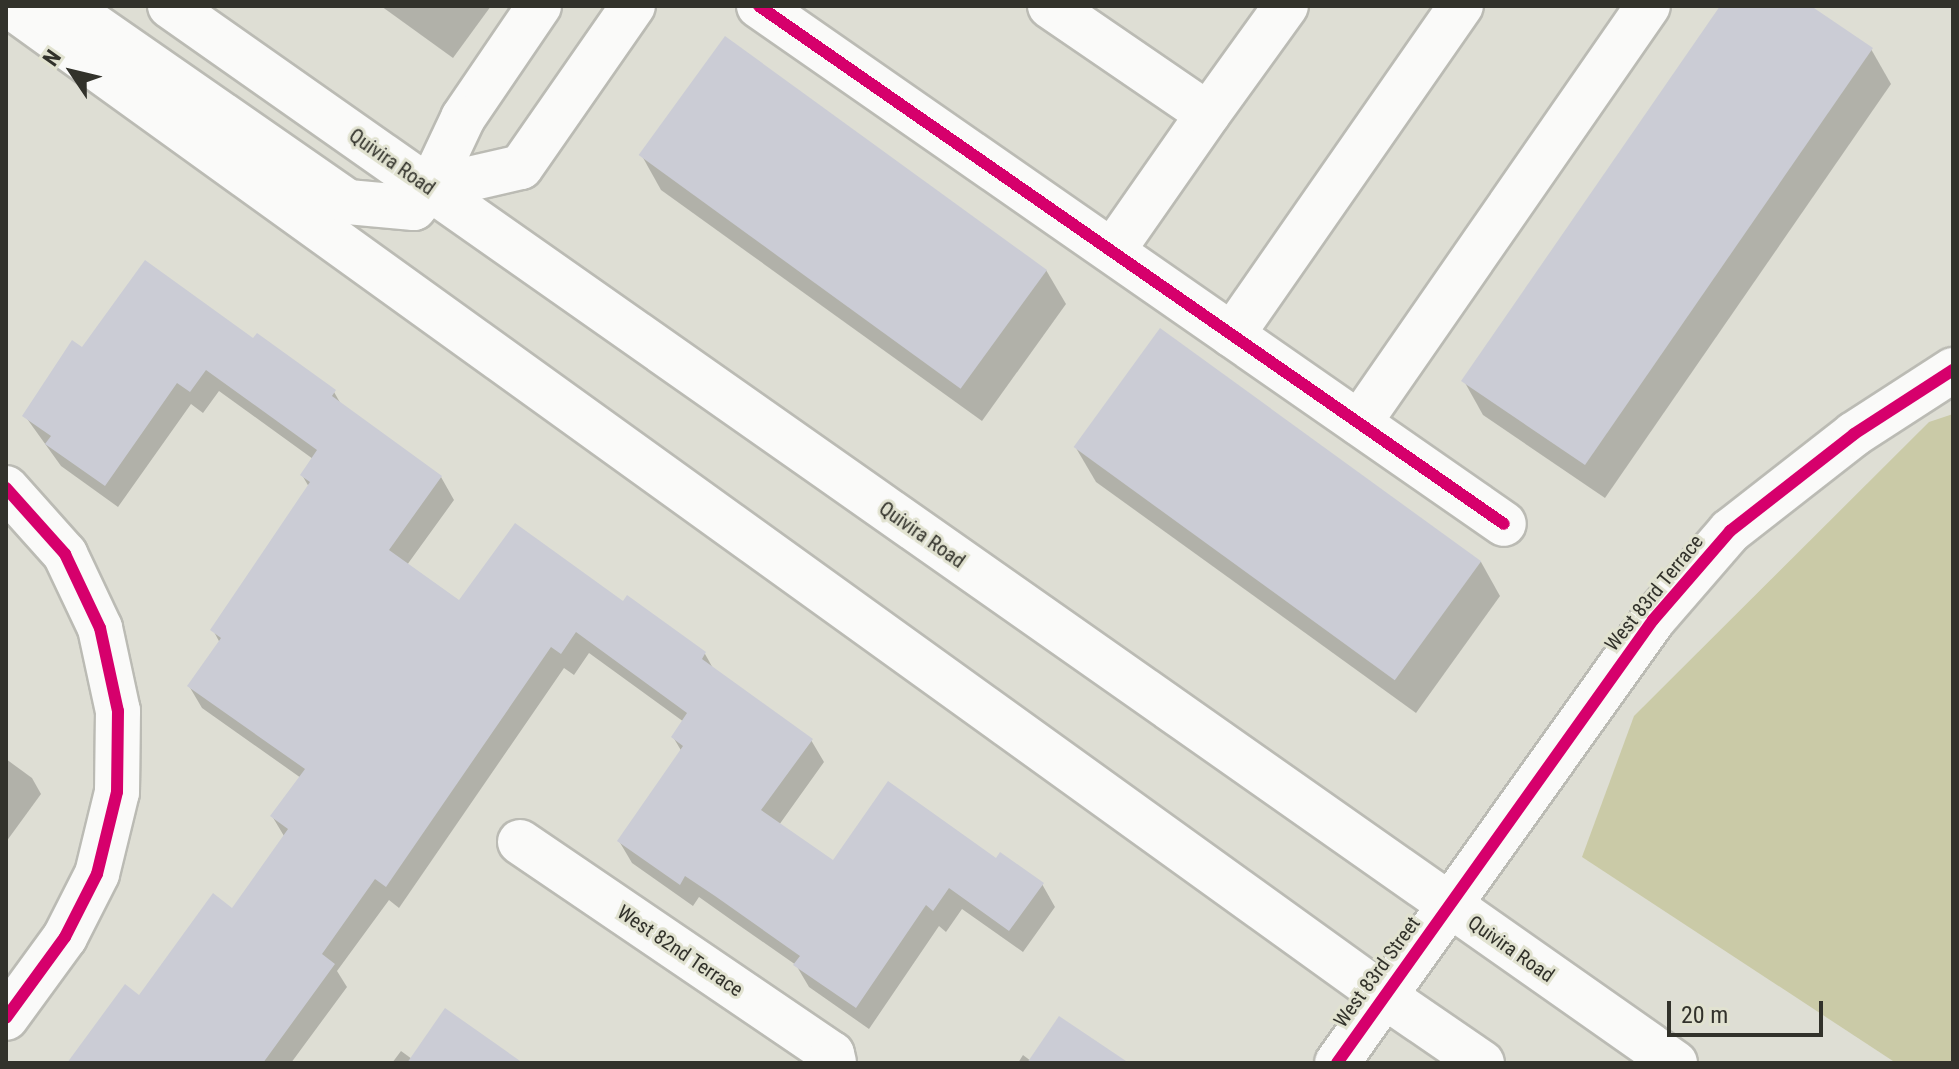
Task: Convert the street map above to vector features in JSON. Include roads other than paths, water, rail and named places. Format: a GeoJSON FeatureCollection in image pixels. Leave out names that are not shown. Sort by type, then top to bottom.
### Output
{"type":"FeatureCollection","features":[{"type":"Feature","properties":{"kind":"street"},"geometry":{"type":"LineString","coordinates":[[10,6],[1383,995],[1482,1063]]}},
{"type":"Feature","properties":{"kind":"street"},"geometry":{"type":"LineString","coordinates":[[66,6],[348,202],[414,208],[430,188],[463,118],[539,6]]}},
{"type":"Feature","properties":{"kind":"street","name":"Quivira Road"},"geometry":{"type":"LineString","coordinates":[[170,6],[1675,1063]]}},
{"type":"Feature","properties":{"kind":"street"},"geometry":{"type":"LineString","coordinates":[[430,188],[521,167],[633,6]]}},
{"type":"Feature","properties":{"kind":"street"},"geometry":{"type":"LineString","coordinates":[[759,6],[1504,524]]}},
{"type":"Feature","properties":{"kind":"street"},"geometry":{"type":"LineString","coordinates":[[1050,6],[1208,114]]}},
{"type":"Feature","properties":{"kind":"street"},"geometry":{"type":"LineString","coordinates":[[1113,250],[1286,6]]}},
{"type":"Feature","properties":{"kind":"street"},"geometry":{"type":"LineString","coordinates":[[1232,335],[1461,6]]}},
{"type":"Feature","properties":{"kind":"street"},"geometry":{"type":"LineString","coordinates":[[1359,423],[1648,6]]}},
{"type":"Feature","properties":{"kind":"street","name":"West 83rd Terrace"},"geometry":{"type":"LineString","coordinates":[[1451,906],[1653,620],[1730,531],[1854,434],[1953,370]]}},
{"type":"Feature","properties":{"kind":"street"},"geometry":{"type":"LineString","coordinates":[[6,488],[65,554],[100,628],[118,711],[117,792],[97,874],[65,937],[6,1018]]}},
{"type":"Feature","properties":{"kind":"street","name":"West 82nd Terrace"},"geometry":{"type":"LineString","coordinates":[[520,842],[832,1054],[834,1063]]}},
{"type":"Feature","properties":{"kind":"street","name":"West 83rd Street"},"geometry":{"type":"LineString","coordinates":[[1337,1063],[1383,995],[1451,906]]}}]}
